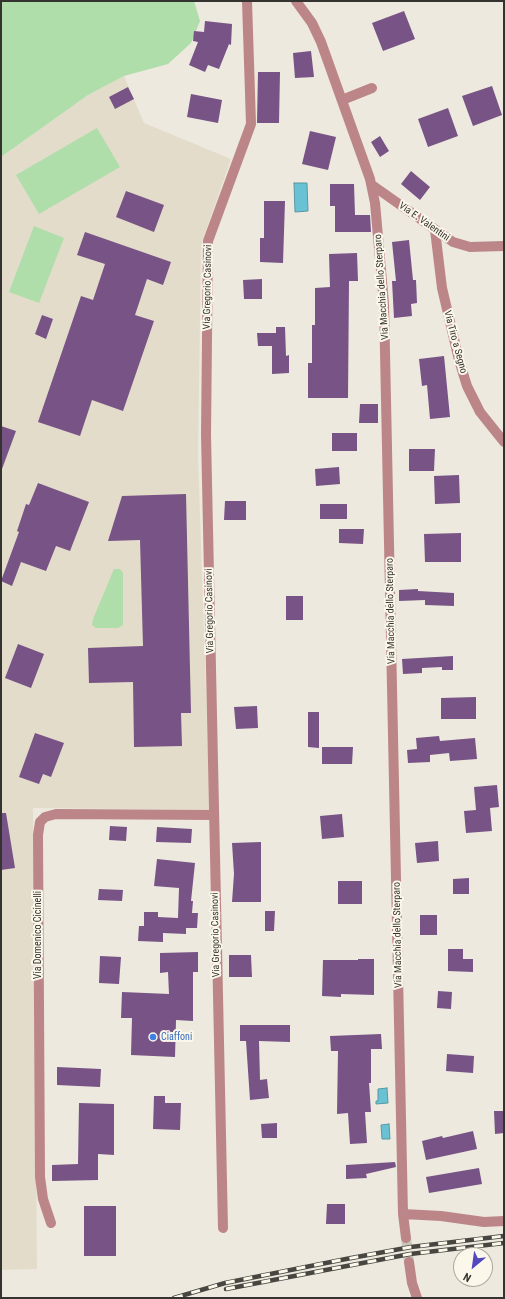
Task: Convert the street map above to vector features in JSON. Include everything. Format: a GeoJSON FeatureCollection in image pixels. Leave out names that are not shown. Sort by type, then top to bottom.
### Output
{"type":"FeatureCollection","features":[{"type":"Feature","properties":{"kind":"street","name":"Via Gregorio Casinovi"},"geometry":{"type":"LineString","coordinates":[[223,1228],[206,435],[208,241],[251,124],[247,1]]}},
{"type":"Feature","properties":{"kind":"street","name":"Via Macchia dello Sterparo"},"geometry":{"type":"LineString","coordinates":[[296,1],[315,30],[372,185],[386,328],[403,1214],[406,1238]]}},
{"type":"Feature","properties":{"kind":"street"},"geometry":{"type":"LineString","coordinates":[[342,100],[372,88]]}},
{"type":"Feature","properties":{"kind":"street","name":"Via E. Valentini"},"geometry":{"type":"LineString","coordinates":[[372,185],[435,230],[464,246],[504,246]]}},
{"type":"Feature","properties":{"kind":"street","name":"Via Tiro a Segno"},"geometry":{"type":"LineString","coordinates":[[435,230],[442,288],[463,373],[476,406],[496,434],[504,442]]}},
{"type":"Feature","properties":{"kind":"street","name":"Via Domenico Cicinelli"},"geometry":{"type":"LineString","coordinates":[[51,1223],[43,1199],[40,1177],[38,835],[40,822],[45,817],[56,814],[214,815]]}},
{"type":"Feature","properties":{"kind":"street"},"geometry":{"type":"LineString","coordinates":[[403,1214],[441,1216],[484,1222],[504,1221]]}},
{"type":"Feature","properties":{"kind":"street"},"geometry":{"type":"LineString","coordinates":[[409,1262],[412,1282],[417,1298]]}},
{"type":"Feature","properties":{"kind":"shaded area"},"geometry":{"type":"Polygon","coordinates":[[[124,76],[144,123],[231,159],[201,245],[198,455],[210,810],[33,808],[37,1269],[1,1270],[1,157],[88,95],[124,76]]]}},
{"type":"Feature","properties":{"kind":"green space"},"geometry":{"type":"Polygon","coordinates":[[[1,1],[194,1],[200,21],[191,43],[168,64],[124,76],[88,95],[1,157],[1,1]]]}},
{"type":"Feature","properties":{"kind":"green space"},"geometry":{"type":"Polygon","coordinates":[[[97,128],[120,167],[39,214],[16,175],[97,128]]]}},
{"type":"Feature","properties":{"kind":"green space"},"geometry":{"type":"Polygon","coordinates":[[[34,226],[64,238],[39,303],[9,292],[34,226]]]}},
{"type":"Feature","properties":{"kind":"green space"},"geometry":{"type":"Polygon","coordinates":[[[114,569],[120,569],[123,573],[123,625],[118,628],[96,628],[92,625],[93,619],[114,569]]]}},
{"type":"Feature","properties":{"kind":"water"},"geometry":{"type":"Polygon","coordinates":[[[294,183],[307,183],[308,211],[295,212],[294,183]]]}},
{"type":"Feature","properties":{"kind":"water"},"geometry":{"type":"Polygon","coordinates":[[[387,1088],[388,1103],[376,1104],[376,1101],[378,1101],[378,1089],[387,1088]]]}},
{"type":"Feature","properties":{"kind":"water"},"geometry":{"type":"Polygon","coordinates":[[[389,1124],[390,1139],[382,1139],[381,1125],[389,1124]]]}},
{"type":"Feature","properties":{"kind":"building"},"geometry":{"type":"Polygon","coordinates":[[[404,11],[415,39],[383,51],[372,23],[404,11]]]}},
{"type":"Feature","properties":{"kind":"building"},"geometry":{"type":"Polygon","coordinates":[[[205,21],[232,24],[231,45],[229,44],[219,69],[208,65],[205,72],[189,65],[198,42],[193,41],[194,31],[204,32],[205,21]]]}},
{"type":"Feature","properties":{"kind":"building"},"geometry":{"type":"Polygon","coordinates":[[[311,51],[314,77],[295,78],[293,53],[311,51]]]}},
{"type":"Feature","properties":{"kind":"building"},"geometry":{"type":"Polygon","coordinates":[[[258,72],[280,72],[279,123],[257,123],[258,72]]]}},
{"type":"Feature","properties":{"kind":"building"},"geometry":{"type":"Polygon","coordinates":[[[492,86],[502,115],[473,126],[462,96],[492,86]]]}},
{"type":"Feature","properties":{"kind":"building"},"geometry":{"type":"Polygon","coordinates":[[[128,87],[134,99],[115,109],[109,97],[128,87]]]}},
{"type":"Feature","properties":{"kind":"building"},"geometry":{"type":"Polygon","coordinates":[[[191,94],[222,100],[218,123],[187,117],[191,94]]]}},
{"type":"Feature","properties":{"kind":"building"},"geometry":{"type":"Polygon","coordinates":[[[448,108],[458,136],[428,147],[418,119],[448,108]]]}},
{"type":"Feature","properties":{"kind":"building"},"geometry":{"type":"Polygon","coordinates":[[[310,131],[336,137],[328,170],[302,164],[310,131]]]}},
{"type":"Feature","properties":{"kind":"building"},"geometry":{"type":"Polygon","coordinates":[[[380,136],[389,151],[380,157],[371,142],[380,136]]]}},
{"type":"Feature","properties":{"kind":"building"},"geometry":{"type":"Polygon","coordinates":[[[411,171],[430,187],[420,200],[401,184],[411,171]]]}},
{"type":"Feature","properties":{"kind":"building"},"geometry":{"type":"Polygon","coordinates":[[[330,184],[354,184],[355,215],[370,215],[371,232],[335,232],[335,206],[330,206],[330,184]]]}},
{"type":"Feature","properties":{"kind":"building"},"geometry":{"type":"Polygon","coordinates":[[[126,191],[164,205],[154,232],[116,217],[126,191]]]}},
{"type":"Feature","properties":{"kind":"building"},"geometry":{"type":"Polygon","coordinates":[[[264,201],[285,201],[283,263],[260,262],[260,238],[264,238],[264,201]]]}},
{"type":"Feature","properties":{"kind":"building"},"geometry":{"type":"Polygon","coordinates":[[[85,232],[171,262],[163,285],[147,279],[135,315],[154,321],[123,411],[92,400],[80,436],[38,422],[81,296],[93,300],[105,264],[77,255],[85,232]]]}},
{"type":"Feature","properties":{"kind":"building"},"geometry":{"type":"Polygon","coordinates":[[[409,240],[413,280],[416,280],[417,303],[411,304],[412,316],[394,318],[392,281],[396,281],[392,242],[409,240]]]}},
{"type":"Feature","properties":{"kind":"building"},"geometry":{"type":"Polygon","coordinates":[[[357,253],[358,281],[349,281],[348,398],[308,398],[308,363],[312,363],[312,325],[315,325],[315,288],[330,287],[329,254],[357,253]]]}},
{"type":"Feature","properties":{"kind":"building"},"geometry":{"type":"Polygon","coordinates":[[[262,279],[262,299],[244,299],[243,280],[262,279]]]}},
{"type":"Feature","properties":{"kind":"building"},"geometry":{"type":"Polygon","coordinates":[[[42,315],[53,319],[46,339],[35,334],[42,315]]]}},
{"type":"Feature","properties":{"kind":"building"},"geometry":{"type":"Polygon","coordinates":[[[276,327],[285,327],[286,356],[289,355],[289,373],[272,374],[272,346],[258,346],[257,333],[276,333],[276,327]]]}},
{"type":"Feature","properties":{"kind":"building"},"geometry":{"type":"Polygon","coordinates":[[[444,356],[450,417],[430,419],[427,385],[422,386],[419,359],[444,356]]]}},
{"type":"Feature","properties":{"kind":"building"},"geometry":{"type":"Polygon","coordinates":[[[360,404],[378,404],[378,423],[359,423],[360,404]]]}},
{"type":"Feature","properties":{"kind":"building"},"geometry":{"type":"Polygon","coordinates":[[[1,426],[16,431],[2,469],[1,469],[1,426]]]}},
{"type":"Feature","properties":{"kind":"building"},"geometry":{"type":"Polygon","coordinates":[[[332,433],[357,433],[357,451],[332,451],[332,433]]]}},
{"type":"Feature","properties":{"kind":"building"},"geometry":{"type":"Polygon","coordinates":[[[409,449],[435,449],[434,471],[409,471],[409,449]]]}},
{"type":"Feature","properties":{"kind":"building"},"geometry":{"type":"Polygon","coordinates":[[[339,467],[340,484],[316,486],[315,469],[339,467]]]}},
{"type":"Feature","properties":{"kind":"building"},"geometry":{"type":"Polygon","coordinates":[[[459,475],[460,503],[435,504],[434,476],[459,475]]]}},
{"type":"Feature","properties":{"kind":"building"},"geometry":{"type":"Polygon","coordinates":[[[38,483],[89,502],[70,551],[56,546],[46,571],[21,562],[12,586],[1,581],[19,532],[17,531],[26,504],[29,505],[38,483]]]}},
{"type":"Feature","properties":{"kind":"building"},"geometry":{"type":"Polygon","coordinates":[[[186,494],[191,713],[181,713],[182,746],[134,747],[133,682],[89,683],[88,648],[143,646],[140,540],[108,541],[122,496],[186,494]]]}},
{"type":"Feature","properties":{"kind":"building"},"geometry":{"type":"Polygon","coordinates":[[[225,501],[246,501],[246,520],[224,520],[225,501]]]}},
{"type":"Feature","properties":{"kind":"building"},"geometry":{"type":"Polygon","coordinates":[[[320,504],[347,504],[347,519],[320,519],[320,504]]]}},
{"type":"Feature","properties":{"kind":"building"},"geometry":{"type":"Polygon","coordinates":[[[339,529],[364,529],[363,544],[339,543],[339,529]]]}},
{"type":"Feature","properties":{"kind":"building"},"geometry":{"type":"Polygon","coordinates":[[[461,533],[461,562],[425,562],[424,534],[461,533]]]}},
{"type":"Feature","properties":{"kind":"building"},"geometry":{"type":"Polygon","coordinates":[[[418,589],[418,591],[454,593],[454,606],[425,605],[425,600],[399,601],[399,590],[418,589]]]}},
{"type":"Feature","properties":{"kind":"building"},"geometry":{"type":"Polygon","coordinates":[[[286,596],[303,596],[303,620],[286,620],[286,596]]]}},
{"type":"Feature","properties":{"kind":"building"},"geometry":{"type":"Polygon","coordinates":[[[18,644],[44,654],[31,688],[5,678],[18,644]]]}},
{"type":"Feature","properties":{"kind":"building"},"geometry":{"type":"Polygon","coordinates":[[[453,656],[453,670],[442,670],[442,667],[422,668],[422,673],[403,674],[402,659],[453,656]]]}},
{"type":"Feature","properties":{"kind":"building"},"geometry":{"type":"Polygon","coordinates":[[[476,697],[476,719],[441,719],[441,698],[476,697]]]}},
{"type":"Feature","properties":{"kind":"building"},"geometry":{"type":"Polygon","coordinates":[[[257,706],[258,728],[236,729],[234,707],[257,706]]]}},
{"type":"Feature","properties":{"kind":"building"},"geometry":{"type":"Polygon","coordinates":[[[308,712],[319,712],[319,748],[308,747],[308,712]]]}},
{"type":"Feature","properties":{"kind":"building"},"geometry":{"type":"Polygon","coordinates":[[[35,733],[64,743],[51,777],[43,774],[39,784],[19,777],[35,733]]]}},
{"type":"Feature","properties":{"kind":"building"},"geometry":{"type":"Polygon","coordinates":[[[439,736],[440,741],[475,738],[477,759],[450,761],[449,753],[430,755],[430,762],[408,763],[407,750],[417,749],[416,738],[439,736]]]}},
{"type":"Feature","properties":{"kind":"building"},"geometry":{"type":"Polygon","coordinates":[[[322,747],[353,747],[352,764],[322,764],[322,747]]]}},
{"type":"Feature","properties":{"kind":"building"},"geometry":{"type":"Polygon","coordinates":[[[497,785],[499,807],[490,808],[492,831],[466,833],[464,811],[476,810],[474,787],[497,785]]]}},
{"type":"Feature","properties":{"kind":"building"},"geometry":{"type":"Polygon","coordinates":[[[1,813],[6,813],[15,868],[1,870],[1,813]]]}},
{"type":"Feature","properties":{"kind":"building"},"geometry":{"type":"Polygon","coordinates":[[[342,814],[344,837],[322,839],[320,816],[342,814]]]}},
{"type":"Feature","properties":{"kind":"building"},"geometry":{"type":"Polygon","coordinates":[[[110,826],[127,827],[126,841],[109,840],[110,826]]]}},
{"type":"Feature","properties":{"kind":"building"},"geometry":{"type":"Polygon","coordinates":[[[157,827],[192,829],[191,843],[156,842],[157,827]]]}},
{"type":"Feature","properties":{"kind":"building"},"geometry":{"type":"Polygon","coordinates":[[[438,841],[439,861],[417,863],[415,843],[438,841]]]}},
{"type":"Feature","properties":{"kind":"building"},"geometry":{"type":"Polygon","coordinates":[[[261,842],[261,902],[232,902],[234,874],[232,843],[261,842]]]}},
{"type":"Feature","properties":{"kind":"building"},"geometry":{"type":"Polygon","coordinates":[[[157,859],[195,863],[191,901],[193,901],[192,913],[198,913],[197,928],[186,928],[186,934],[163,933],[163,942],[138,941],[139,926],[144,926],[144,912],[158,912],[158,917],[178,918],[179,888],[154,886],[157,859]]]}},
{"type":"Feature","properties":{"kind":"building"},"geometry":{"type":"Polygon","coordinates":[[[469,878],[469,894],[453,894],[453,879],[469,878]]]}},
{"type":"Feature","properties":{"kind":"building"},"geometry":{"type":"Polygon","coordinates":[[[338,881],[362,881],[362,904],[338,904],[338,881]]]}},
{"type":"Feature","properties":{"kind":"building"},"geometry":{"type":"Polygon","coordinates":[[[99,889],[123,890],[122,901],[98,900],[99,889]]]}},
{"type":"Feature","properties":{"kind":"building"},"geometry":{"type":"Polygon","coordinates":[[[265,911],[275,911],[274,931],[265,931],[265,911]]]}},
{"type":"Feature","properties":{"kind":"building"},"geometry":{"type":"Polygon","coordinates":[[[420,915],[437,915],[437,935],[420,935],[420,915]]]}},
{"type":"Feature","properties":{"kind":"building"},"geometry":{"type":"Polygon","coordinates":[[[448,949],[463,949],[463,959],[473,959],[473,972],[448,971],[448,949]]]}},
{"type":"Feature","properties":{"kind":"building"},"geometry":{"type":"Polygon","coordinates":[[[198,952],[198,972],[193,972],[193,1021],[176,1020],[175,1057],[131,1055],[132,1018],[121,1018],[122,992],[169,994],[168,972],[160,973],[160,953],[198,952]]]}},
{"type":"Feature","properties":{"kind":"building"},"geometry":{"type":"Polygon","coordinates":[[[229,955],[251,955],[252,977],[229,977],[229,955]]]}},
{"type":"Feature","properties":{"kind":"building"},"geometry":{"type":"Polygon","coordinates":[[[100,956],[121,957],[119,984],[99,983],[100,956]]]}},
{"type":"Feature","properties":{"kind":"building"},"geometry":{"type":"Polygon","coordinates":[[[374,959],[374,995],[341,994],[341,997],[322,996],[323,960],[374,959]]]}},
{"type":"Feature","properties":{"kind":"building"},"geometry":{"type":"Polygon","coordinates":[[[438,991],[452,992],[451,1009],[437,1008],[438,991]]]}},
{"type":"Feature","properties":{"kind":"building"},"geometry":{"type":"Polygon","coordinates":[[[240,1025],[290,1025],[290,1042],[259,1041],[260,1080],[267,1079],[269,1098],[250,1100],[246,1041],[240,1041],[240,1025]]]}},
{"type":"Feature","properties":{"kind":"building"},"geometry":{"type":"Polygon","coordinates":[[[381,1034],[382,1049],[371,1049],[371,1083],[369,1083],[371,1112],[365,1112],[367,1143],[350,1144],[348,1113],[337,1114],[338,1051],[331,1051],[330,1036],[381,1034]]]}},
{"type":"Feature","properties":{"kind":"building"},"geometry":{"type":"Polygon","coordinates":[[[447,1054],[474,1056],[473,1073],[446,1071],[447,1054]]]}},
{"type":"Feature","properties":{"kind":"building"},"geometry":{"type":"Polygon","coordinates":[[[57,1067],[101,1069],[100,1087],[57,1085],[57,1067]]]}},
{"type":"Feature","properties":{"kind":"building"},"geometry":{"type":"Polygon","coordinates":[[[154,1096],[165,1096],[165,1103],[181,1103],[180,1130],[153,1129],[154,1096]]]}},
{"type":"Feature","properties":{"kind":"building"},"geometry":{"type":"Polygon","coordinates":[[[79,1103],[114,1104],[114,1155],[98,1154],[98,1180],[52,1181],[52,1165],[78,1164],[79,1103]]]}},
{"type":"Feature","properties":{"kind":"building"},"geometry":{"type":"Polygon","coordinates":[[[494,1111],[504,1111],[504,1133],[495,1134],[494,1111]]]}},
{"type":"Feature","properties":{"kind":"building"},"geometry":{"type":"Polygon","coordinates":[[[277,1123],[277,1138],[262,1138],[261,1124],[277,1123]]]}},
{"type":"Feature","properties":{"kind":"building"},"geometry":{"type":"Polygon","coordinates":[[[473,1131],[477,1149],[426,1160],[422,1141],[473,1131]]]}},
{"type":"Feature","properties":{"kind":"building"},"geometry":{"type":"Polygon","coordinates":[[[395,1162],[396,1167],[366,1174],[367,1178],[346,1179],[346,1165],[395,1162]]]}},
{"type":"Feature","properties":{"kind":"building"},"geometry":{"type":"Polygon","coordinates":[[[479,1168],[482,1184],[429,1193],[426,1177],[479,1168]]]}},
{"type":"Feature","properties":{"kind":"building"},"geometry":{"type":"Polygon","coordinates":[[[327,1204],[345,1204],[345,1224],[326,1224],[327,1204]]]}},
{"type":"Feature","properties":{"kind":"building"},"geometry":{"type":"Polygon","coordinates":[[[84,1206],[116,1206],[116,1256],[84,1256],[84,1206]]]}},
{"type":"Feature","properties":{"kind":"tunnel"},"geometry":{"type":"LineString","coordinates":[[406,1238],[409,1262]]}},
{"type":"Feature","properties":{"kind":"railway"},"geometry":{"type":"LineString","coordinates":[[174,1298],[225,1283],[346,1259],[411,1247],[504,1236]]}},
{"type":"Feature","properties":{"kind":"railway"},"geometry":{"type":"LineString","coordinates":[[226,1289],[410,1254],[504,1243]]}},
{"type":"Feature","properties":{"kind":"place","name":"Ciaffoni"},"geometry":{"type":"Point","coordinates":[153,1037]}}]}
